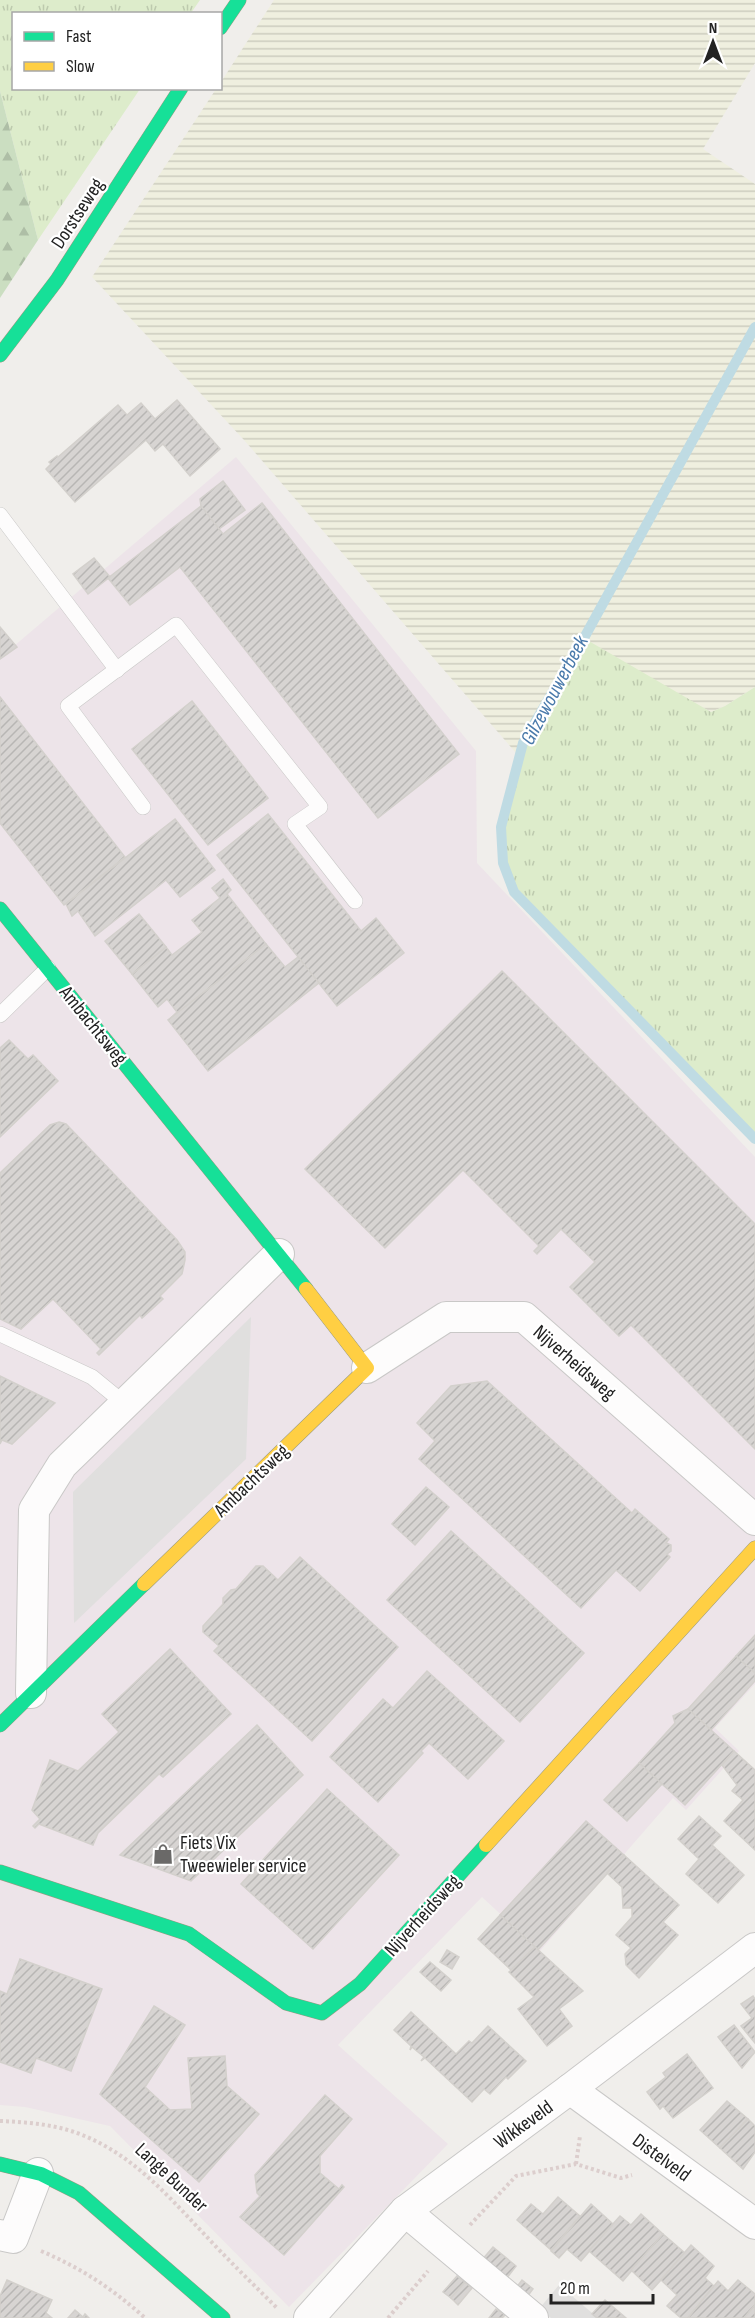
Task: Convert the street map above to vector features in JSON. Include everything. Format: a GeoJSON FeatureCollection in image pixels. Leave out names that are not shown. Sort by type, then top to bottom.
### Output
{"type":"FeatureCollection","features":[{"type":"Feature","properties":{"kind":"street"},"geometry":{"type":"LineString","coordinates":[[222,25],[239,0]]}},
{"type":"Feature","properties":{"kind":"street","name":"Dorstseweg"},"geometry":{"type":"LineString","coordinates":[[0,355],[57,280],[180,90]]}},
{"type":"Feature","properties":{"kind":"street","name":"Ambachtsweg"},"geometry":{"type":"LineString","coordinates":[[0,909],[279,1254],[368,1368],[0,1725]]}},
{"type":"Feature","properties":{"kind":"street"},"geometry":{"type":"LineString","coordinates":[[31,1693],[34,1510],[62,1465],[279,1254]]}},
{"type":"Feature","properties":{"kind":"street","name":"Nijverheidsweg"},"geometry":{"type":"LineString","coordinates":[[368,1368],[446,1317],[524,1317],[755,1520]]}},
{"type":"Feature","properties":{"kind":"street","name":"Nijverheidsweg"},"geometry":{"type":"LineString","coordinates":[[0,1872],[189,1934],[286,2003],[322,2013],[360,1984],[755,1548]]}},
{"type":"Feature","properties":{"kind":"street","name":"Wikkeveld"},"geometry":{"type":"LineString","coordinates":[[309,2318],[405,2211],[755,1948]]}},
{"type":"Feature","properties":{"kind":"street","name":"Distelveld"},"geometry":{"type":"LineString","coordinates":[[570,2089],[755,2224]]}},
{"type":"Feature","properties":{"kind":"street"},"geometry":{"type":"LineString","coordinates":[[0,2164],[38,2173],[79,2193],[223,2318]]}},
{"type":"Feature","properties":{"kind":"street"},"geometry":{"type":"LineString","coordinates":[[6,2237],[38,2173]]}},
{"type":"Feature","properties":{"kind":"street"},"geometry":{"type":"LineString","coordinates":[[405,2211],[533,2318]]}},
{"type":"Feature","properties":{"kind":"lane"},"geometry":{"type":"LineString","coordinates":[[0,515],[117,670]]}},
{"type":"Feature","properties":{"kind":"lane"},"geometry":{"type":"LineString","coordinates":[[143,807],[68,706],[176,625],[320,807],[295,824],[355,901]]}},
{"type":"Feature","properties":{"kind":"lane"},"geometry":{"type":"LineString","coordinates":[[0,1015],[48,968]]}},
{"type":"Feature","properties":{"kind":"lane"},"geometry":{"type":"LineString","coordinates":[[0,1334],[92,1377],[125,1404]]}},
{"type":"Feature","properties":{"kind":"path","name":"Lange Bunder"},"geometry":{"type":"LineString","coordinates":[[0,2121],[36,2123],[75,2132],[129,2160],[153,2180],[278,2310]]}},
{"type":"Feature","properties":{"kind":"path"},"geometry":{"type":"LineString","coordinates":[[388,2318],[449,2247],[516,2176],[576,2164],[621,2178],[671,2163]]}},
{"type":"Feature","properties":{"kind":"path"},"geometry":{"type":"LineString","coordinates":[[6,2237],[74,2265],[122,2297],[146,2318]]}},
{"type":"Feature","properties":{"kind":"shaded area"},"geometry":{"type":"Polygon","coordinates":[[[236,457],[476,751],[477,863],[755,1157],[755,1684],[715,1728],[739,1751],[686,1810],[673,1798],[540,1951],[482,1897],[338,2045],[448,2144],[289,2307],[110,2126],[25,2107],[0,2105],[0,658],[236,457]]]}},
{"type":"Feature","properties":{"kind":"shaded area"},"geometry":{"type":"Polygon","coordinates":[[[251,1317],[246,1459],[74,1623],[73,1492],[251,1317]]]}},
{"type":"Feature","properties":{"kind":"shaded area"},"geometry":{"type":"Polygon","coordinates":[[[559,2285],[598,2318],[551,2318],[539,2309],[559,2285]]]}},
{"type":"Feature","properties":{"kind":"green space"},"geometry":{"type":"Polygon","coordinates":[[[0,0],[200,0],[192,12],[12,12],[12,90],[139,90],[38,240],[0,91],[0,0]]]}},
{"type":"Feature","properties":{"kind":"green space"},"geometry":{"type":"Polygon","coordinates":[[[274,0],[755,0],[755,63],[703,149],[755,184],[755,687],[711,712],[667,688],[529,740],[516,753],[244,440],[92,277],[215,90],[222,90],[222,80],[274,0]]]}},
{"type":"Feature","properties":{"kind":"green space"},"geometry":{"type":"Polygon","coordinates":[[[0,91],[38,240],[0,298],[0,91]]]}},
{"type":"Feature","properties":{"kind":"green space"},"geometry":{"type":"Polygon","coordinates":[[[587,640],[711,712],[755,687],[755,1138],[567,949],[517,888],[506,861],[504,828],[516,753],[529,740],[587,640]]]}},
{"type":"Feature","properties":{"kind":"building"},"geometry":{"type":"Polygon","coordinates":[[[177,400],[220,449],[190,476],[163,444],[155,451],[146,440],[75,502],[46,469],[51,464],[49,462],[58,457],[118,405],[127,415],[141,403],[155,419],[177,400]]]}},
{"type":"Feature","properties":{"kind":"building"},"geometry":{"type":"Polygon","coordinates":[[[223,481],[245,510],[219,529],[201,506],[200,499],[223,481]]]}},
{"type":"Feature","properties":{"kind":"building"},"geometry":{"type":"Polygon","coordinates":[[[262,503],[459,754],[378,818],[180,567],[130,605],[108,578],[201,506],[223,534],[262,503]]]}},
{"type":"Feature","properties":{"kind":"building"},"geometry":{"type":"Polygon","coordinates":[[[94,558],[110,577],[88,594],[73,574],[94,558]]]}},
{"type":"Feature","properties":{"kind":"building"},"geometry":{"type":"Polygon","coordinates":[[[0,627],[17,647],[0,659],[0,627]]]}},
{"type":"Feature","properties":{"kind":"building"},"geometry":{"type":"Polygon","coordinates":[[[0,697],[125,857],[64,905],[0,823],[0,697]]]}},
{"type":"Feature","properties":{"kind":"building"},"geometry":{"type":"Polygon","coordinates":[[[192,701],[268,798],[208,845],[132,749],[192,701]]]}},
{"type":"Feature","properties":{"kind":"building"},"geometry":{"type":"Polygon","coordinates":[[[268,814],[361,931],[376,918],[404,953],[337,1006],[217,855],[268,814]]]}},
{"type":"Feature","properties":{"kind":"building"},"geometry":{"type":"Polygon","coordinates":[[[175,819],[215,870],[180,897],[166,880],[95,936],[78,911],[72,916],[66,904],[175,819]]]}},
{"type":"Feature","properties":{"kind":"building"},"geometry":{"type":"Polygon","coordinates":[[[223,879],[231,890],[227,894],[266,944],[170,1019],[177,1012],[167,999],[158,1007],[132,974],[166,947],[172,955],[202,932],[192,920],[220,898],[212,888],[223,879]]]}},
{"type":"Feature","properties":{"kind":"building"},"geometry":{"type":"Polygon","coordinates":[[[139,914],[166,947],[132,974],[105,941],[139,914]]]}},
{"type":"Feature","properties":{"kind":"building"},"geometry":{"type":"Polygon","coordinates":[[[266,944],[285,967],[298,957],[319,983],[208,1071],[168,1020],[266,944]]]}},
{"type":"Feature","properties":{"kind":"building"},"geometry":{"type":"Polygon","coordinates":[[[502,971],[755,1224],[755,1449],[631,1325],[619,1336],[570,1287],[595,1262],[561,1229],[537,1254],[534,1251],[539,1246],[463,1170],[385,1248],[305,1169],[502,971]]]}},
{"type":"Feature","properties":{"kind":"building"},"geometry":{"type":"Polygon","coordinates":[[[9,1040],[28,1059],[33,1055],[58,1081],[0,1137],[0,1048],[9,1040]]]}},
{"type":"Feature","properties":{"kind":"building"},"geometry":{"type":"Polygon","coordinates":[[[59,1122],[66,1124],[177,1240],[185,1252],[182,1274],[160,1296],[163,1299],[142,1318],[140,1315],[99,1355],[97,1353],[101,1349],[53,1299],[21,1329],[0,1319],[0,1173],[50,1125],[59,1122]]]}},
{"type":"Feature","properties":{"kind":"building"},"geometry":{"type":"Polygon","coordinates":[[[0,1376],[55,1403],[12,1444],[2,1440],[0,1444],[0,1376]]]}},
{"type":"Feature","properties":{"kind":"building"},"geometry":{"type":"Polygon","coordinates":[[[487,1381],[632,1513],[635,1509],[669,1539],[666,1543],[671,1545],[671,1551],[667,1554],[670,1557],[640,1591],[616,1570],[581,1608],[419,1459],[435,1441],[417,1423],[451,1386],[487,1381]]]}},
{"type":"Feature","properties":{"kind":"building"},"geometry":{"type":"Polygon","coordinates":[[[426,1487],[449,1507],[415,1545],[392,1524],[426,1487]]]}},
{"type":"Feature","properties":{"kind":"building"},"geometry":{"type":"Polygon","coordinates":[[[451,1531],[584,1653],[520,1722],[387,1600],[451,1531]]]}},
{"type":"Feature","properties":{"kind":"building"},"geometry":{"type":"Polygon","coordinates":[[[300,1557],[398,1647],[312,1741],[214,1651],[219,1646],[203,1632],[203,1626],[223,1604],[223,1598],[231,1590],[236,1589],[256,1566],[263,1566],[278,1580],[300,1557]]]}},
{"type":"Feature","properties":{"kind":"building"},"geometry":{"type":"Polygon","coordinates":[[[755,1635],[755,1673],[736,1656],[755,1635]]]}},
{"type":"Feature","properties":{"kind":"building"},"geometry":{"type":"Polygon","coordinates":[[[170,1649],[231,1714],[163,1777],[159,1774],[98,1833],[93,1845],[39,1824],[35,1828],[33,1826],[40,1819],[32,1810],[50,1760],[78,1771],[119,1732],[102,1714],[170,1649]]]}},
{"type":"Feature","properties":{"kind":"building"},"geometry":{"type":"Polygon","coordinates":[[[736,1656],[755,1673],[755,1681],[711,1730],[688,1709],[736,1656]]]}},
{"type":"Feature","properties":{"kind":"building"},"geometry":{"type":"Polygon","coordinates":[[[427,1671],[504,1741],[468,1779],[429,1743],[421,1751],[423,1753],[378,1802],[330,1757],[383,1699],[393,1708],[427,1671]]]}},
{"type":"Feature","properties":{"kind":"building"},"geometry":{"type":"Polygon","coordinates":[[[688,1709],[734,1751],[685,1805],[639,1763],[675,1723],[673,1716],[688,1709]]]}},
{"type":"Feature","properties":{"kind":"building"},"geometry":{"type":"Polygon","coordinates":[[[257,1725],[303,1775],[191,1881],[120,1855],[257,1725]]]}},
{"type":"Feature","properties":{"kind":"building"},"geometry":{"type":"Polygon","coordinates":[[[734,1751],[755,1770],[755,1850],[724,1821],[743,1800],[732,1791],[737,1785],[722,1765],[734,1751]]]}},
{"type":"Feature","properties":{"kind":"building"},"geometry":{"type":"Polygon","coordinates":[[[639,1763],[662,1784],[627,1821],[604,1800],[639,1763]]]}},
{"type":"Feature","properties":{"kind":"building"},"geometry":{"type":"Polygon","coordinates":[[[327,1789],[399,1855],[313,1949],[241,1884],[327,1789]]]}},
{"type":"Feature","properties":{"kind":"building"},"geometry":{"type":"Polygon","coordinates":[[[699,1816],[721,1836],[712,1845],[744,1875],[718,1903],[686,1874],[699,1859],[678,1839],[699,1816]]]}},
{"type":"Feature","properties":{"kind":"building"},"geometry":{"type":"Polygon","coordinates":[[[586,1821],[624,1855],[538,1950],[500,1915],[586,1821]]]}},
{"type":"Feature","properties":{"kind":"building"},"geometry":{"type":"Polygon","coordinates":[[[624,1855],[679,1905],[663,1922],[678,1935],[639,1978],[626,1965],[625,1954],[631,1948],[616,1935],[632,1917],[632,1908],[623,1908],[622,1887],[607,1873],[624,1855]]]}},
{"type":"Feature","properties":{"kind":"building"},"geometry":{"type":"Polygon","coordinates":[[[500,1915],[535,1947],[511,1970],[478,1939],[500,1915]]]}},
{"type":"Feature","properties":{"kind":"building"},"geometry":{"type":"Polygon","coordinates":[[[535,1947],[583,1991],[559,2009],[572,2026],[547,2046],[518,2009],[534,1997],[509,1972],[535,1947]]]}},
{"type":"Feature","properties":{"kind":"building"},"geometry":{"type":"Polygon","coordinates":[[[447,1950],[459,1957],[452,1969],[440,1962],[447,1950]]]}},
{"type":"Feature","properties":{"kind":"building"},"geometry":{"type":"Polygon","coordinates":[[[20,1959],[102,1989],[71,2071],[36,2058],[31,2073],[0,2062],[0,1991],[7,1994],[20,1959]]]}},
{"type":"Feature","properties":{"kind":"building"},"geometry":{"type":"Polygon","coordinates":[[[430,1962],[451,1980],[441,1991],[420,1972],[430,1962]]]}},
{"type":"Feature","properties":{"kind":"building"},"geometry":{"type":"Polygon","coordinates":[[[753,1996],[755,1999],[755,2043],[741,2026],[752,2018],[741,2004],[753,1996]]]}},
{"type":"Feature","properties":{"kind":"building"},"geometry":{"type":"Polygon","coordinates":[[[154,2006],[185,2025],[145,2087],[170,2110],[192,2109],[188,2058],[225,2056],[227,2086],[259,2114],[199,2182],[100,2094],[154,2006]]]}},
{"type":"Feature","properties":{"kind":"building"},"geometry":{"type":"Polygon","coordinates":[[[411,2012],[456,2054],[469,2041],[472,2043],[488,2026],[526,2061],[490,2094],[484,2089],[472,2102],[425,2058],[421,2061],[424,2057],[412,2047],[410,2050],[411,2046],[394,2030],[411,2012]]]}},
{"type":"Feature","properties":{"kind":"building"},"geometry":{"type":"Polygon","coordinates":[[[734,2025],[755,2052],[742,2068],[718,2037],[734,2025]]]}},
{"type":"Feature","properties":{"kind":"building"},"geometry":{"type":"Polygon","coordinates":[[[687,2054],[713,2088],[673,2118],[663,2106],[660,2109],[647,2092],[666,2077],[663,2073],[687,2054]]]}},
{"type":"Feature","properties":{"kind":"building"},"geometry":{"type":"Polygon","coordinates":[[[325,2095],[352,2119],[320,2156],[320,2173],[339,2189],[342,2185],[344,2187],[284,2255],[240,2217],[260,2196],[257,2193],[255,2175],[325,2095]]]}},
{"type":"Feature","properties":{"kind":"building"},"geometry":{"type":"Polygon","coordinates":[[[727,2101],[748,2119],[720,2148],[700,2130],[727,2101]]]}},
{"type":"Feature","properties":{"kind":"building"},"geometry":{"type":"Polygon","coordinates":[[[748,2119],[755,2126],[755,2152],[743,2169],[720,2148],[748,2119]]]}},
{"type":"Feature","properties":{"kind":"building"},"geometry":{"type":"Polygon","coordinates":[[[558,2197],[580,2216],[551,2250],[517,2220],[531,2204],[543,2214],[558,2197]]]}},
{"type":"Feature","properties":{"kind":"building"},"geometry":{"type":"Polygon","coordinates":[[[591,2204],[613,2224],[581,2261],[567,2249],[559,2258],[551,2251],[591,2204]]]}},
{"type":"Feature","properties":{"kind":"building"},"geometry":{"type":"Polygon","coordinates":[[[641,2214],[663,2234],[623,2281],[589,2251],[620,2216],[631,2225],[641,2214]]]}},
{"type":"Feature","properties":{"kind":"building"},"geometry":{"type":"Polygon","coordinates":[[[663,2234],[685,2253],[652,2290],[631,2270],[663,2234]]]}},
{"type":"Feature","properties":{"kind":"building"},"geometry":{"type":"Polygon","coordinates":[[[691,2245],[714,2266],[705,2278],[714,2286],[688,2318],[681,2318],[667,2306],[677,2295],[661,2280],[691,2245]]]}},
{"type":"Feature","properties":{"kind":"building"},"geometry":{"type":"Polygon","coordinates":[[[493,2247],[516,2266],[506,2279],[482,2260],[493,2247]]]}},
{"type":"Feature","properties":{"kind":"building"},"geometry":{"type":"Polygon","coordinates":[[[457,2276],[465,2282],[451,2298],[443,2292],[457,2276]]]}},
{"type":"Feature","properties":{"kind":"building"},"geometry":{"type":"Polygon","coordinates":[[[7,2280],[52,2300],[46,2313],[52,2318],[0,2318],[0,2296],[7,2280]]]}},
{"type":"Feature","properties":{"kind":"building"},"geometry":{"type":"Polygon","coordinates":[[[522,2280],[533,2289],[527,2297],[516,2288],[522,2280]]]}},
{"type":"Feature","properties":{"kind":"building"},"geometry":{"type":"Polygon","coordinates":[[[738,2280],[755,2294],[755,2305],[744,2318],[688,2318],[718,2281],[728,2291],[738,2280]]]}},
{"type":"Feature","properties":{"kind":"building"},"geometry":{"type":"Polygon","coordinates":[[[465,2282],[472,2288],[458,2305],[451,2298],[465,2282]]]}},
{"type":"Feature","properties":{"kind":"building"},"geometry":{"type":"Polygon","coordinates":[[[605,2300],[626,2318],[597,2318],[592,2314],[605,2300]]]}},
{"type":"Feature","properties":{"kind":"building"},"geometry":{"type":"Polygon","coordinates":[[[755,2305],[755,2318],[744,2318],[755,2305]]]}},
{"type":"Feature","properties":{"kind":"building"},"geometry":{"type":"Polygon","coordinates":[[[496,2309],[505,2315],[502,2318],[489,2318],[496,2309]]]}},
{"type":"Feature","properties":{"kind":"building"},"geometry":{"type":"Polygon","coordinates":[[[75,2310],[83,2317],[85,2314],[89,2318],[68,2318],[75,2310]]]}},
{"type":"Feature","properties":{"kind":"waterway","name":"Gilzewouwerbeek"},"geometry":{"type":"LineString","coordinates":[[755,327],[584,638],[523,743],[501,827],[503,863],[514,892],[755,1139]]}},
{"type":"Feature","properties":{"kind":"traffic: fast"},"geometry":{"type":"LineString","coordinates":[[222,25],[239,0]]}},
{"type":"Feature","properties":{"kind":"traffic: fast"},"geometry":{"type":"LineString","coordinates":[[0,355],[57,280],[180,90]]}},
{"type":"Feature","properties":{"kind":"traffic: fast"},"geometry":{"type":"LineString","coordinates":[[0,909],[306,1289]]}},
{"type":"Feature","properties":{"kind":"traffic: fast"},"geometry":{"type":"LineString","coordinates":[[0,1725],[144,1584]]}},
{"type":"Feature","properties":{"kind":"traffic: fast"},"geometry":{"type":"LineString","coordinates":[[0,1872],[189,1934],[286,2003],[322,2013],[360,1984],[486,1845]]}},
{"type":"Feature","properties":{"kind":"traffic: fast"},"geometry":{"type":"LineString","coordinates":[[0,2164],[41,2174],[79,2193],[223,2318]]}},
{"type":"Feature","properties":{"kind":"traffic: slow"},"geometry":{"type":"LineString","coordinates":[[144,1584],[367,1368],[306,1289]]}},
{"type":"Feature","properties":{"kind":"traffic: slow"},"geometry":{"type":"LineString","coordinates":[[486,1845],[755,1548]]}},
{"type":"Feature","properties":{"kind":"place","name":"Fiets Vix Tweewieler service"},"geometry":{"type":"Point","coordinates":[163,1854]}}]}
